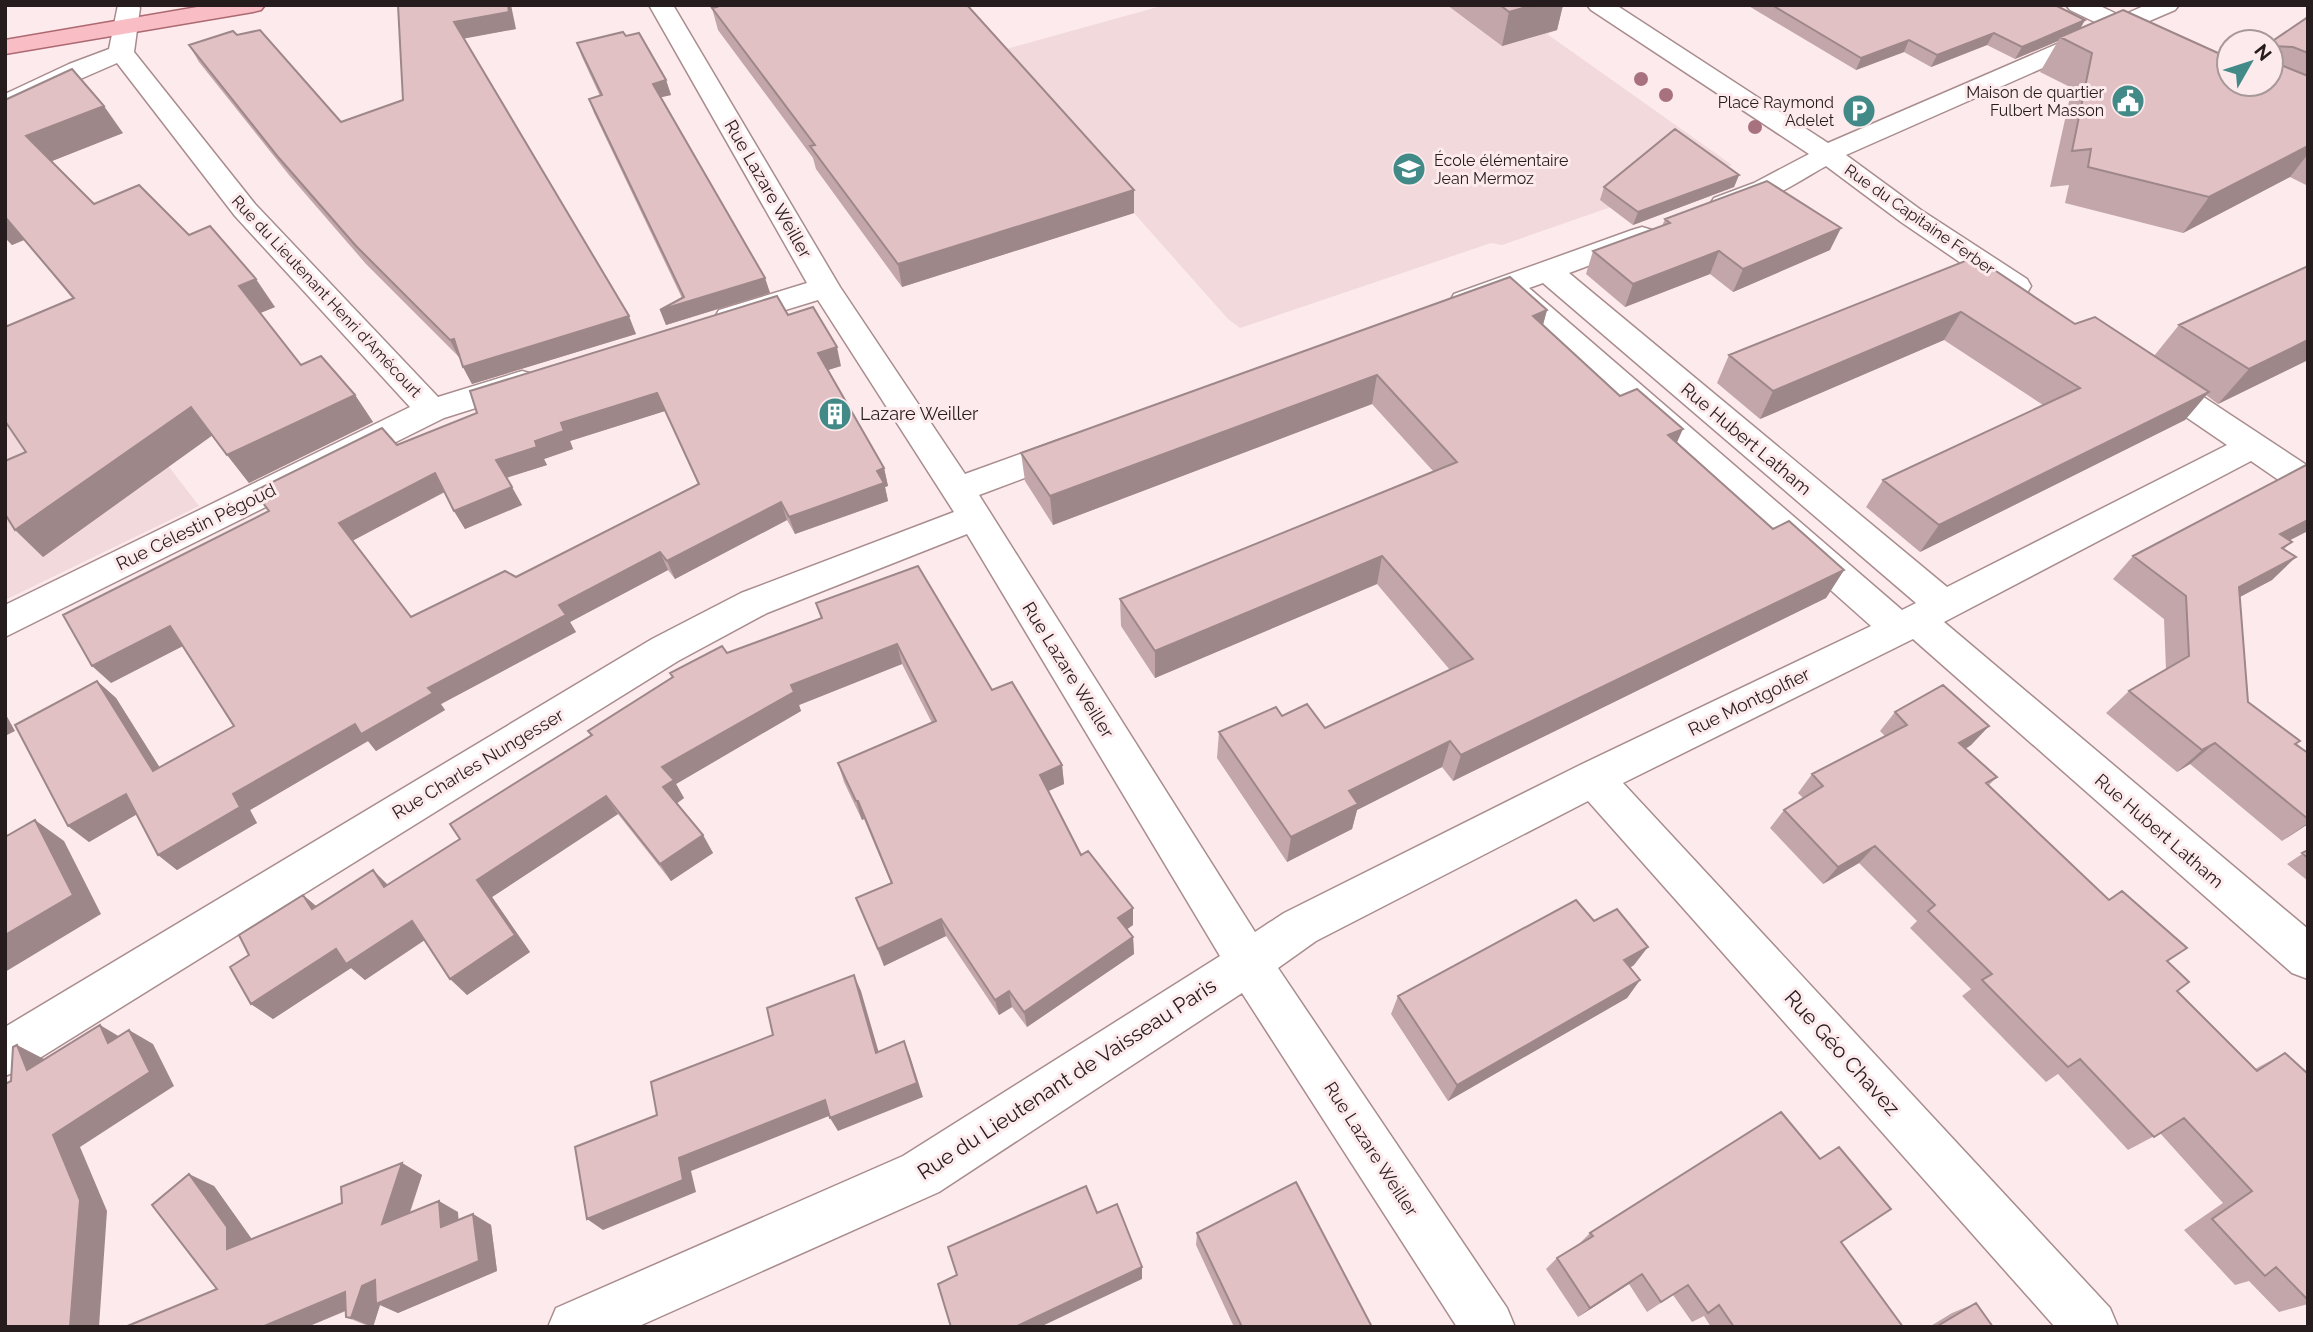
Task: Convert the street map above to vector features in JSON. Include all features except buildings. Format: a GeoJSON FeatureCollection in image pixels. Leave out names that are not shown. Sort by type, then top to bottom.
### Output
{"type":"FeatureCollection","features":[{"type":"Feature","properties":{"kind":"main road"},"geometry":{"type":"LineString","coordinates":[[5,47],[131,23],[253,5]]}},
{"type":"Feature","properties":{"kind":"main road"},"geometry":{"type":"LineString","coordinates":[[5,29],[131,23]]}},
{"type":"Feature","properties":{"kind":"street","name":"Rue Lazare Weiller"},"geometry":{"type":"LineString","coordinates":[[661,5],[825,288],[966,504],[1249,962],[1488,1327]]}},
{"type":"Feature","properties":{"kind":"street","name":"Rue du Capitaine Ferber"},"geometry":{"type":"LineString","coordinates":[[1599,5],[1828,154],[1911,216],[2037,301]]}},
{"type":"Feature","properties":{"kind":"street"},"geometry":{"type":"LineString","coordinates":[[2078,5],[2215,69]]}},
{"type":"Feature","properties":{"kind":"street"},"geometry":{"type":"LineString","coordinates":[[1701,213],[1764,189],[1854,140],[2167,5]]}},
{"type":"Feature","properties":{"kind":"street"},"geometry":{"type":"LineString","coordinates":[[5,104],[78,69],[131,23]]}},
{"type":"Feature","properties":{"kind":"street","name":"Rue du Lieutenant Henri d'Amécourt"},"geometry":{"type":"LineString","coordinates":[[131,23],[137,69],[245,210],[432,410]]}},
{"type":"Feature","properties":{"kind":"street"},"geometry":{"type":"LineString","coordinates":[[1443,310],[1662,228]]}},
{"type":"Feature","properties":{"kind":"street","name":"Rue Hubert Latham"},"geometry":{"type":"LineString","coordinates":[[1548,271],[1920,618],[2308,958]]}},
{"type":"Feature","properties":{"kind":"street","name":"Rue Hubert Latham"},"geometry":{"type":"LineString","coordinates":[[1507,285],[1920,618]]}},
{"type":"Feature","properties":{"kind":"street"},"geometry":{"type":"LineString","coordinates":[[706,325],[825,288]]}},
{"type":"Feature","properties":{"kind":"street"},"geometry":{"type":"LineString","coordinates":[[2129,362],[2308,483]]}},
{"type":"Feature","properties":{"kind":"street","name":"Rue Célestin Pégoud"},"geometry":{"type":"LineString","coordinates":[[5,622],[432,410],[550,373]]}},
{"type":"Feature","properties":{"kind":"street","name":"Rue Charles Nungesser"},"geometry":{"type":"LineString","coordinates":[[5,1053],[665,650],[754,603],[966,504],[1095,439]]}},
{"type":"Feature","properties":{"kind":"street","name":"Rue Montgolfier"},"geometry":{"type":"LineString","coordinates":[[1249,962],[1300,927],[1920,618],[2252,446]]}},
{"type":"Feature","properties":{"kind":"street","name":"Rue Géo Chavez"},"geometry":{"type":"LineString","coordinates":[[1593,779],[2091,1327]]}},
{"type":"Feature","properties":{"kind":"street","name":"Rue du Lieutenant de Vaisseau Paris"},"geometry":{"type":"LineString","coordinates":[[575,1327],[921,1174],[1249,962]]}},
{"type":"Feature","properties":{"kind":"shaded area","name":"École élémentaire Jean Mermoz"},"geometry":{"type":"Polygon","coordinates":[[[1165,5],[1521,5],[1557,30],[1547,34],[1732,165],[1502,245],[1491,243],[1240,328],[1228,319],[992,53],[1165,5]]]}},
{"type":"Feature","properties":{"kind":"shaded area"},"geometry":{"type":"Polygon","coordinates":[[[87,360],[199,506],[5,600],[5,365],[87,360]]]}},
{"type":"Feature","properties":{"kind":"place","name":"Maison de quartier Fulbert Masson"},"geometry":{"type":"Point","coordinates":[2128,101]}},
{"type":"Feature","properties":{"kind":"place","name":"Place Raymond Adelet"},"geometry":{"type":"Point","coordinates":[1859,111]}},
{"type":"Feature","properties":{"kind":"place","name":"École élémentaire Jean Mermoz"},"geometry":{"type":"Point","coordinates":[1409,169]}},
{"type":"Feature","properties":{"kind":"place","name":"Lazare Weiller"},"geometry":{"type":"Point","coordinates":[835,414]}}]}
